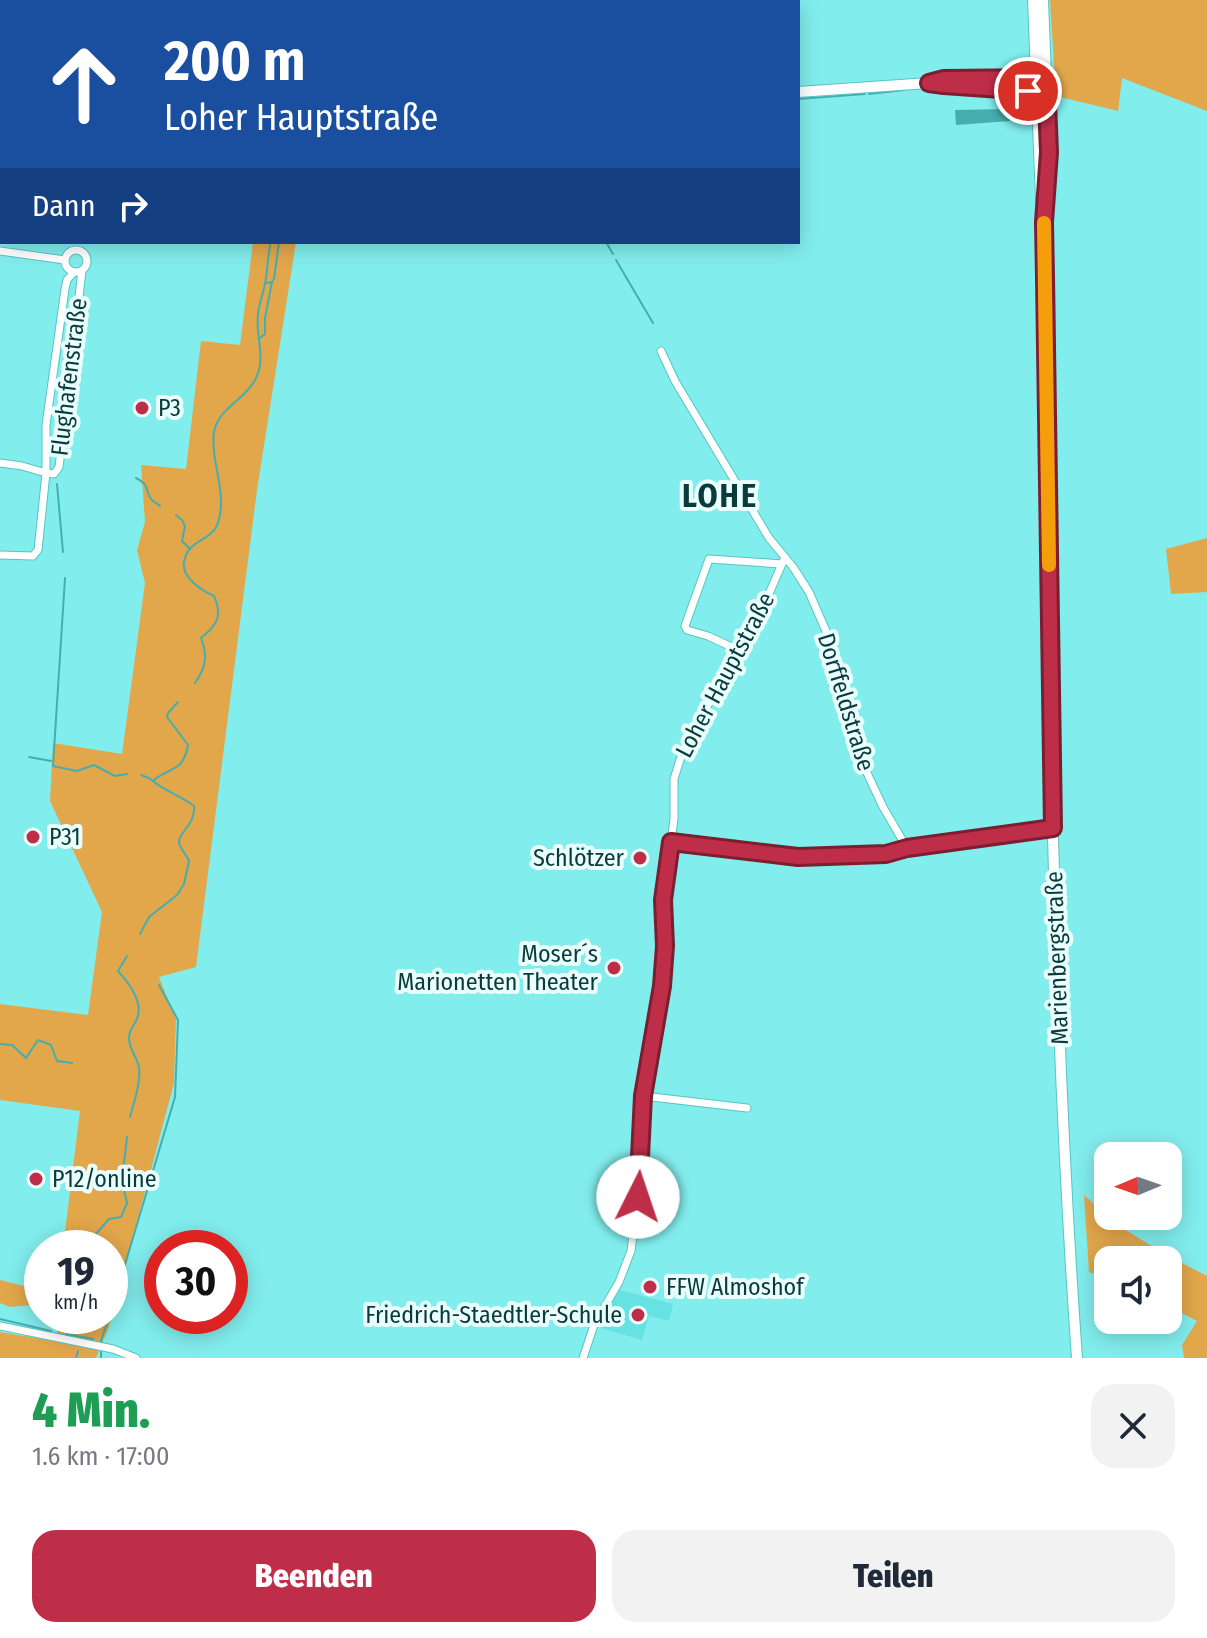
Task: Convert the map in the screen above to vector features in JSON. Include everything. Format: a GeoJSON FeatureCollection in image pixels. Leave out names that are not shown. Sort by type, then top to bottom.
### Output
{"type":"FeatureCollection","features":[{"type":"Feature","properties":{"kind":"main road","name":"Marienbergstraße"},"geometry":{"type":"LineString","coordinates":[[1033,0],[1041,84]]}},
{"type":"Feature","properties":{"kind":"main road","name":"Marienbergstraße"},"geometry":{"type":"LineString","coordinates":[[1043,0],[1040,193],[1044,222],[1053,828],[1065,1154],[1077,1358]]}},
{"type":"Feature","properties":{"kind":"main road"},"geometry":{"type":"LineString","coordinates":[[800,92],[929,83],[944,79],[1041,84]]}},
{"type":"Feature","properties":{"kind":"street","name":"Flughafenstraße"},"geometry":{"type":"LineString","coordinates":[[0,555],[26,557],[33,556],[38,550],[46,473],[46,425],[65,289],[67,280],[88,263],[85,244]]}},
{"type":"Feature","properties":{"kind":"street"},"geometry":{"type":"LineString","coordinates":[[0,251],[65,260],[73,246],[84,253]]}},
{"type":"Feature","properties":{"kind":"street","name":"Flughafenstraße"},"geometry":{"type":"LineString","coordinates":[[65,260],[66,266],[78,272]]}},
{"type":"Feature","properties":{"kind":"street","name":"Flughafenstraße"},"geometry":{"type":"LineString","coordinates":[[0,463],[54,474],[59,467],[78,272]]}},
{"type":"Feature","properties":{"kind":"street","name":"Dorffeldstraße"},"geometry":{"type":"LineString","coordinates":[[661,351],[675,381],[769,538],[806,587],[821,618],[844,713],[859,756],[907,848]]}},
{"type":"Feature","properties":{"kind":"street"},"geometry":{"type":"LineString","coordinates":[[738,650],[687,630],[685,626],[709,559],[783,560]]}},
{"type":"Feature","properties":{"kind":"street","name":"Loher Hauptstraße"},"geometry":{"type":"LineString","coordinates":[[583,1358],[594,1325],[619,1282],[631,1251],[639,1185],[643,1096],[662,986],[665,946],[663,900],[674,819],[677,765],[768,596],[783,560]]}},
{"type":"Feature","properties":{"kind":"street"},"geometry":{"type":"LineString","coordinates":[[671,842],[798,857],[886,854],[907,848],[1053,828]]}},
{"type":"Feature","properties":{"kind":"street"},"geometry":{"type":"LineString","coordinates":[[643,1096],[747,1108]]}},
{"type":"Feature","properties":{"kind":"street"},"geometry":{"type":"LineString","coordinates":[[0,1326],[103,1347],[136,1358]]}},
{"type":"Feature","properties":{"kind":"shaded area"},"geometry":{"type":"Polygon","coordinates":[[[1050,0],[1207,0],[1207,111],[1122,78],[1118,111],[1056,96],[1050,0]]]}},
{"type":"Feature","properties":{"kind":"shaded area"},"geometry":{"type":"Polygon","coordinates":[[[1010,109],[1010,121],[956,125],[955,110],[1010,109]]]}},
{"type":"Feature","properties":{"kind":"shaded area"},"geometry":{"type":"Polygon","coordinates":[[[253,244],[296,244],[257,490],[196,967],[159,977],[176,1019],[174,1083],[128,1256],[128,1230],[65,1230],[80,1111],[0,1100],[0,1004],[88,1015],[102,912],[50,801],[53,743],[122,754],[145,583],[137,550],[145,522],[141,465],[186,469],[201,341],[240,345],[253,244]]]}},
{"type":"Feature","properties":{"kind":"shaded area"},"geometry":{"type":"Polygon","coordinates":[[[1207,538],[1207,592],[1171,594],[1166,549],[1207,538]]]}},
{"type":"Feature","properties":{"kind":"shaded area"},"geometry":{"type":"Polygon","coordinates":[[[1084,1195],[1094,1204],[1094,1230],[1125,1230],[1152,1246],[1094,1246],[1094,1274],[1089,1272],[1084,1195]]]}},
{"type":"Feature","properties":{"kind":"shaded area"},"geometry":{"type":"Polygon","coordinates":[[[1182,1263],[1207,1276],[1207,1358],[1184,1358],[1182,1345],[1197,1321],[1182,1313],[1182,1263]]]}},
{"type":"Feature","properties":{"kind":"shaded area"},"geometry":{"type":"Polygon","coordinates":[[[0,1280],[24,1286],[24,1306],[10,1307],[0,1303],[0,1280]]]}},
{"type":"Feature","properties":{"kind":"shaded area","name":"Friedrich-Staedtler-Schule"},"geometry":{"type":"Polygon","coordinates":[[[620,1290],[673,1304],[669,1321],[649,1316],[642,1340],[601,1328],[620,1290]]]}},
{"type":"Feature","properties":{"kind":"shaded area"},"geometry":{"type":"Polygon","coordinates":[[[0,1332],[55,1341],[57,1334],[106,1334],[96,1358],[0,1358],[0,1332]]]}},
{"type":"Feature","properties":{"kind":"waterway"},"geometry":{"type":"LineString","coordinates":[[869,94],[904,90]]}},
{"type":"Feature","properties":{"kind":"waterway"},"geometry":{"type":"LineString","coordinates":[[800,99],[865,94]]}},
{"type":"Feature","properties":{"kind":"waterway"},"geometry":{"type":"LineString","coordinates":[[195,683],[205,661],[201,638],[215,624],[218,609],[214,596],[189,578],[184,562],[190,548],[211,534],[218,523],[221,500],[214,432],[226,410],[251,387],[258,372],[258,314],[271,244]]}},
{"type":"Feature","properties":{"kind":"waterway"},"geometry":{"type":"LineString","coordinates":[[267,283],[274,279],[279,244]]}},
{"type":"Feature","properties":{"kind":"waterway"},"geometry":{"type":"LineString","coordinates":[[607,244],[613,254]]}},
{"type":"Feature","properties":{"kind":"waterway"},"geometry":{"type":"LineString","coordinates":[[616,260],[653,323]]}},
{"type":"Feature","properties":{"kind":"waterway"},"geometry":{"type":"LineString","coordinates":[[260,338],[265,334],[272,282]]}},
{"type":"Feature","properties":{"kind":"waterway"},"geometry":{"type":"LineString","coordinates":[[136,478],[144,483],[151,499],[160,506]]}},
{"type":"Feature","properties":{"kind":"waterway"},"geometry":{"type":"LineString","coordinates":[[57,484],[63,552]]}},
{"type":"Feature","properties":{"kind":"waterway"},"geometry":{"type":"LineString","coordinates":[[176,515],[185,526],[182,541],[190,549]]}},
{"type":"Feature","properties":{"kind":"waterway"},"geometry":{"type":"LineString","coordinates":[[65,578],[53,766],[77,771],[94,765],[115,776],[127,774]]}},
{"type":"Feature","properties":{"kind":"waterway"},"geometry":{"type":"LineString","coordinates":[[140,934],[149,917],[177,895],[184,884],[189,861],[179,839],[190,823],[194,806],[153,781],[179,765],[186,754],[188,745],[167,717],[178,702]]}},
{"type":"Feature","properties":{"kind":"waterway"},"geometry":{"type":"LineString","coordinates":[[29,757],[51,761]]}},
{"type":"Feature","properties":{"kind":"waterway"},"geometry":{"type":"LineString","coordinates":[[141,775],[153,781]]}},
{"type":"Feature","properties":{"kind":"waterway"},"geometry":{"type":"LineString","coordinates":[[127,956],[118,971],[131,988],[139,1008],[129,1035],[139,1073],[130,1117]]}},
{"type":"Feature","properties":{"kind":"waterway"},"geometry":{"type":"LineString","coordinates":[[128,1255],[175,1097],[178,1020],[159,985]]}},
{"type":"Feature","properties":{"kind":"waterway"},"geometry":{"type":"LineString","coordinates":[[0,1044],[12,1045],[26,1058],[38,1040],[51,1045],[57,1061],[72,1063]]}},
{"type":"Feature","properties":{"kind":"waterway"},"geometry":{"type":"LineString","coordinates":[[99,1230],[109,1219],[121,1217],[127,1203],[122,1181],[127,1137]]}},
{"type":"Feature","properties":{"kind":"waterway"},"geometry":{"type":"LineString","coordinates":[[0,1319],[24,1325]]}},
{"type":"Feature","properties":{"kind":"waterway"},"geometry":{"type":"LineString","coordinates":[[66,1334],[93,1339]]}},
{"type":"Feature","properties":{"kind":"waterway"},"geometry":{"type":"LineString","coordinates":[[101,1358],[103,1334]]}},
{"type":"Feature","properties":{"kind":"waterway"},"geometry":{"type":"LineString","coordinates":[[76,1358],[78,1351]]}},
{"type":"Feature","properties":{"kind":"slow traffic"},"geometry":{"type":"LineString","coordinates":[[1044,223],[1049,565]]}},
{"type":"Feature","properties":{"kind":"place","name":"P3"},"geometry":{"type":"Point","coordinates":[142,408]}},
{"type":"Feature","properties":{"kind":"place","name":"P31"},"geometry":{"type":"Point","coordinates":[33,837]}},
{"type":"Feature","properties":{"kind":"place","name":"Schlötzer"},"geometry":{"type":"Point","coordinates":[640,858]}},
{"type":"Feature","properties":{"kind":"place","name":"Moser´s Marionetten Theater"},"geometry":{"type":"Point","coordinates":[614,968]}},
{"type":"Feature","properties":{"kind":"place","name":"P12/online"},"geometry":{"type":"Point","coordinates":[36,1179]}},
{"type":"Feature","properties":{"kind":"place","name":"FFW Almoshof"},"geometry":{"type":"Point","coordinates":[650,1287]}},
{"type":"Feature","properties":{"kind":"place","name":"Friedrich-Staedtler-Schule"},"geometry":{"type":"Point","coordinates":[638,1315]}},
{"type":"Feature","properties":{"kind":"district","name":"LOHE"},"geometry":{"type":"Point","coordinates":[720,496]}},
{"type":"Feature","properties":{"kind":"route"},"geometry":{"type":"LineString","coordinates":[[638,1197],[641,1117],[662,986],[665,946],[663,900],[671,842],[798,857],[832,857],[886,854],[907,848],[1053,828],[1044,222],[1049,152],[1046,78],[944,79],[929,83],[1028,91]]}}]}
